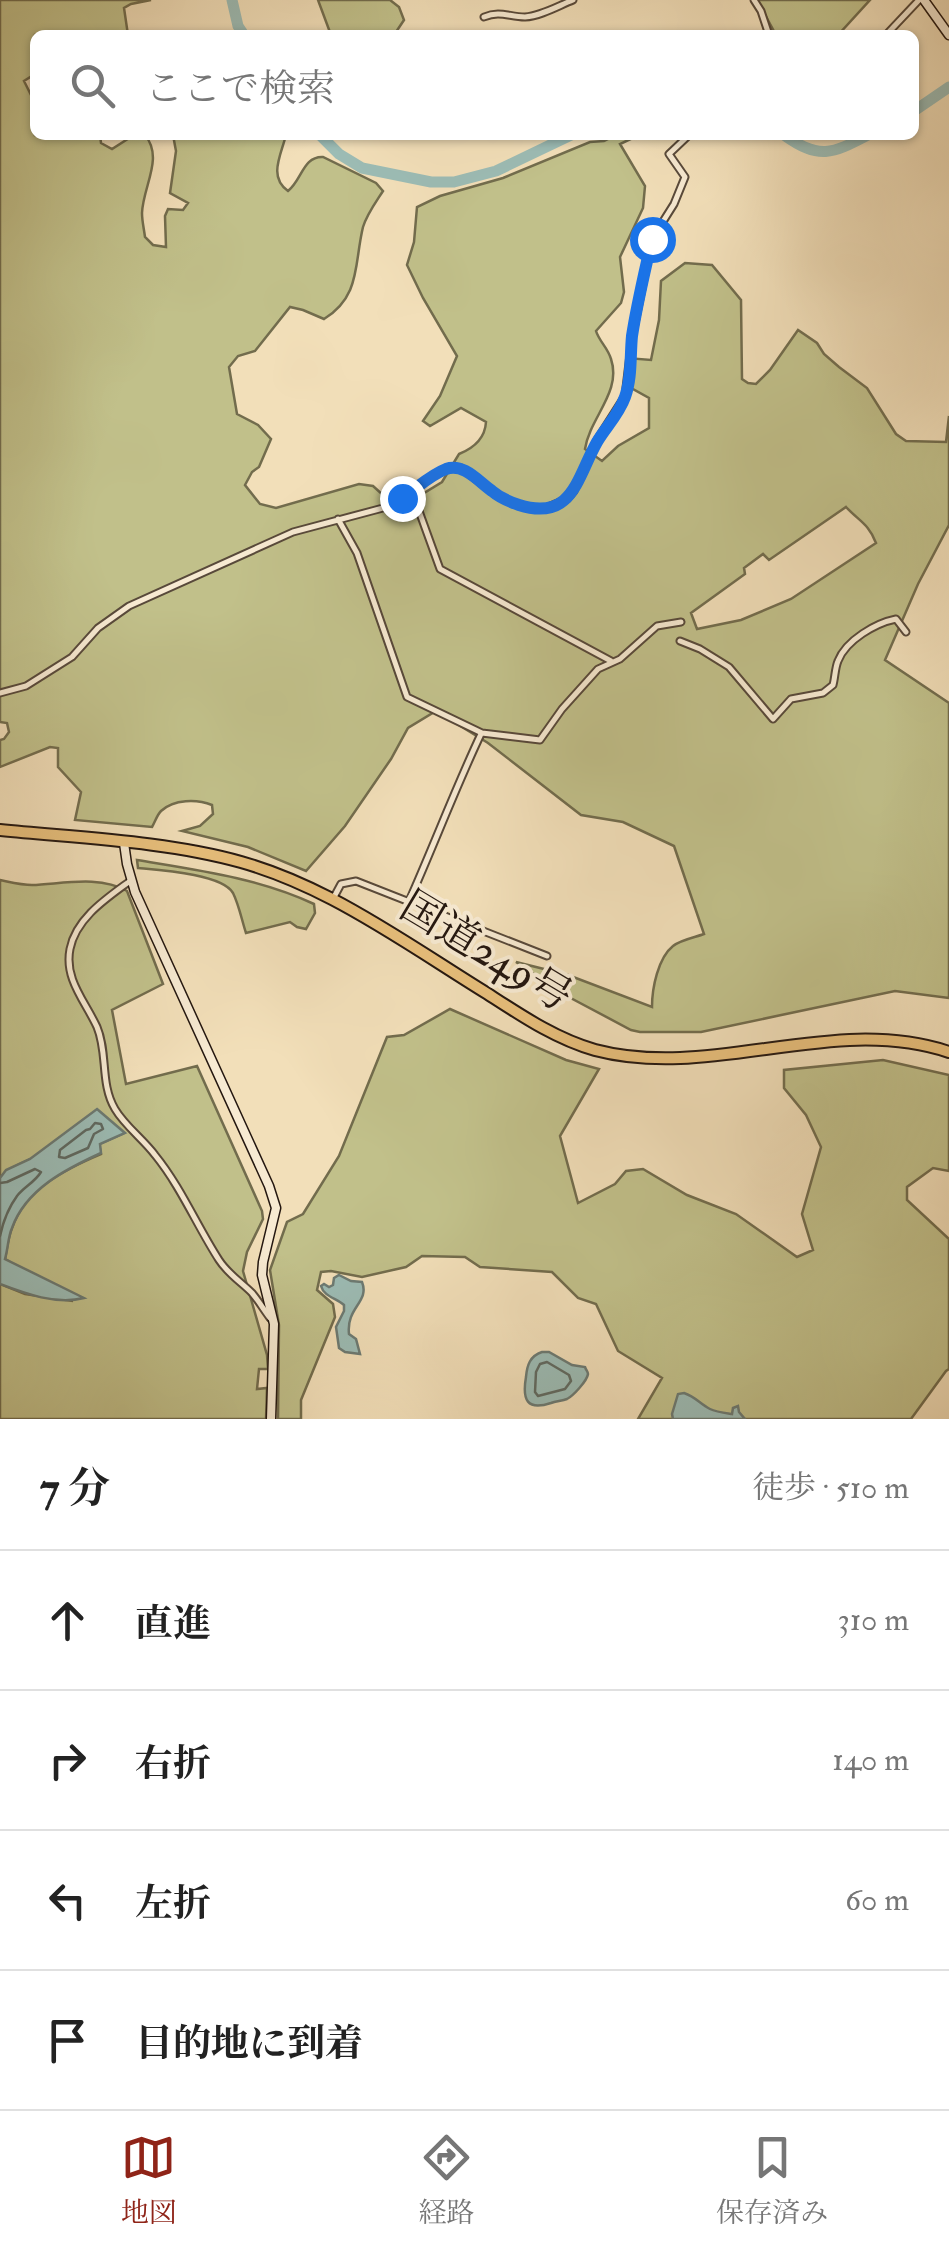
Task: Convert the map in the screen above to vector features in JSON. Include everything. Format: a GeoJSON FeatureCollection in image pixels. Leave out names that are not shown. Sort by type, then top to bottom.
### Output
{"type":"FeatureCollection","features":[{"type":"Feature","properties":{"kind":"highway","name":"国道249号"},"geometry":{"type":"LineString","coordinates":[[0,830],[216,856],[288,878],[365,917],[538,1026],[595,1050],[644,1058],[693,1058],[869,1038],[949,1052]]}},
{"type":"Feature","properties":{"kind":"street"},"geometry":{"type":"LineString","coordinates":[[484,17],[496,12],[523,17],[573,0]]}},
{"type":"Feature","properties":{"kind":"street"},"geometry":{"type":"LineString","coordinates":[[754,0],[767,30]]}},
{"type":"Feature","properties":{"kind":"street"},"geometry":{"type":"LineString","coordinates":[[891,30],[922,0],[949,35]]}},
{"type":"Feature","properties":{"kind":"street"},"geometry":{"type":"LineString","coordinates":[[0,693],[26,686],[72,656],[98,628],[128,606],[293,532],[383,508],[450,467],[461,468],[496,494],[518,504],[546,508],[562,502],[574,491],[625,396],[634,324],[652,239],[685,177],[669,154],[683,140]]}},
{"type":"Feature","properties":{"kind":"street"},"geometry":{"type":"LineString","coordinates":[[409,494],[440,570],[612,662]]}},
{"type":"Feature","properties":{"kind":"street"},"geometry":{"type":"LineString","coordinates":[[338,519],[356,553],[407,697],[482,733],[540,740],[598,669],[620,659],[656,626],[682,622]]}},
{"type":"Feature","properties":{"kind":"street"},"geometry":{"type":"LineString","coordinates":[[680,641],[700,648],[730,667],[772,719],[791,699],[823,692],[833,685],[844,651],[881,622],[896,619],[906,632]]}},
{"type":"Feature","properties":{"kind":"street"},"geometry":{"type":"LineString","coordinates":[[409,901],[482,733]]}},
{"type":"Feature","properties":{"kind":"street"},"geometry":{"type":"LineString","coordinates":[[124,843],[135,892],[201,1032],[276,1208],[262,1275],[274,1324],[271,1419]]}},
{"type":"Feature","properties":{"kind":"street"},"geometry":{"type":"LineString","coordinates":[[132,880],[102,902],[80,926],[71,945],[76,991],[96,1026],[104,1050],[109,1096],[116,1110],[166,1169],[219,1260],[274,1324]]}},
{"type":"Feature","properties":{"kind":"street"},"geometry":{"type":"LineString","coordinates":[[332,900],[341,884],[356,881],[547,956]]}},
{"type":"Feature","properties":{"kind":"shaded area"},"geometry":{"type":"Polygon","coordinates":[[[0,0],[151,0],[124,8],[127,30],[30,30],[30,77],[24,81],[30,93],[30,140],[101,140],[112,149],[126,140],[148,140],[153,163],[142,216],[145,237],[153,245],[166,247],[168,209],[183,210],[188,203],[170,193],[174,140],[284,140],[277,172],[288,191],[311,160],[323,157],[376,183],[383,191],[363,227],[350,290],[336,310],[324,319],[290,307],[255,351],[238,356],[229,367],[237,414],[258,425],[271,439],[259,467],[245,485],[260,504],[276,508],[359,484],[373,486],[384,496],[406,504],[442,482],[459,454],[481,438],[486,422],[461,408],[430,426],[423,421],[440,396],[457,356],[407,265],[417,207],[440,196],[503,178],[590,142],[628,140],[620,144],[645,186],[643,208],[620,257],[624,292],[621,303],[596,331],[611,359],[612,382],[585,449],[602,461],[618,446],[649,428],[649,398],[624,384],[627,358],[651,360],[661,281],[685,263],[712,265],[741,300],[742,379],[748,383],[756,384],[770,370],[798,330],[867,388],[896,434],[906,441],[946,442],[949,416],[949,525],[885,660],[949,703],[949,998],[895,991],[701,1032],[640,1032],[565,995],[516,962],[568,975],[652,1007],[663,958],[673,946],[704,934],[674,846],[623,822],[581,815],[488,743],[436,711],[408,728],[345,826],[306,871],[248,847],[182,831],[200,826],[213,814],[212,805],[206,803],[172,804],[161,811],[152,827],[75,820],[81,792],[58,767],[58,748],[50,747],[0,767],[0,740],[9,732],[7,723],[0,722],[0,0]],[[846,507],[769,560],[763,554],[744,568],[745,574],[691,613],[697,629],[741,620],[791,599],[876,543],[867,527],[846,507]]]}},
{"type":"Feature","properties":{"kind":"shaded area"},"geometry":{"type":"Polygon","coordinates":[[[318,0],[390,0],[399,7],[404,20],[397,30],[329,30],[318,0]]]}},
{"type":"Feature","properties":{"kind":"shaded area"},"geometry":{"type":"Polygon","coordinates":[[[757,0],[870,0],[843,30],[773,30],[757,0]]]}},
{"type":"Feature","properties":{"kind":"shaded area"},"geometry":{"type":"Polygon","coordinates":[[[137,860],[272,888],[314,904],[315,913],[306,929],[290,922],[246,933],[233,893],[227,887],[189,874],[138,868],[137,860]]]}},
{"type":"Feature","properties":{"kind":"shaded area"},"geometry":{"type":"Polygon","coordinates":[[[0,880],[32,885],[105,883],[127,891],[163,984],[112,1010],[126,1084],[197,1066],[262,1211],[263,1219],[247,1252],[243,1271],[267,1355],[268,1369],[259,1369],[257,1389],[267,1388],[266,1419],[0,1419],[0,1284],[25,1294],[73,1301],[5,1259],[18,1214],[36,1191],[101,1154],[99,1144],[124,1133],[39,1156],[0,1178],[0,880]]]}},
{"type":"Feature","properties":{"kind":"shaded area"},"geometry":{"type":"Polygon","coordinates":[[[450,1009],[566,1060],[599,1069],[560,1136],[578,1203],[615,1184],[626,1171],[643,1169],[687,1195],[736,1214],[797,1257],[813,1250],[802,1214],[821,1147],[806,1115],[784,1088],[784,1070],[883,1060],[949,1075],[949,1171],[933,1168],[907,1187],[907,1200],[949,1239],[949,1369],[911,1419],[638,1419],[662,1378],[618,1351],[596,1304],[578,1298],[552,1272],[480,1267],[465,1257],[422,1256],[406,1267],[362,1277],[321,1272],[317,1290],[333,1304],[335,1317],[301,1400],[301,1419],[278,1419],[279,1325],[270,1270],[287,1222],[303,1214],[339,1156],[387,1037],[404,1035],[450,1009]]]}},
{"type":"Feature","properties":{"kind":"water"},"geometry":{"type":"Polygon","coordinates":[[[97,1109],[125,1133],[100,1144],[101,1153],[61,1173],[37,1191],[18,1214],[5,1259],[84,1298],[52,1299],[0,1284],[0,1178],[6,1170],[30,1159],[97,1109]]]}},
{"type":"Feature","properties":{"kind":"water"},"geometry":{"type":"Polygon","coordinates":[[[339,1275],[362,1282],[364,1289],[349,1325],[349,1334],[356,1339],[360,1354],[339,1348],[336,1327],[344,1305],[321,1286],[333,1285],[339,1275]]]}},
{"type":"Feature","properties":{"kind":"water"},"geometry":{"type":"Polygon","coordinates":[[[542,1352],[585,1367],[588,1374],[567,1399],[536,1406],[528,1402],[525,1385],[530,1362],[542,1352]]]}},
{"type":"Feature","properties":{"kind":"water"},"geometry":{"type":"Polygon","coordinates":[[[684,1393],[718,1412],[732,1414],[738,1406],[745,1419],[673,1419],[678,1394],[684,1393]]]}},
{"type":"Feature","properties":{"kind":"waterway"},"geometry":{"type":"LineString","coordinates":[[232,0],[241,30]]}},
{"type":"Feature","properties":{"kind":"waterway"},"geometry":{"type":"LineString","coordinates":[[919,108],[949,87]]}},
{"type":"Feature","properties":{"kind":"waterway"},"geometry":{"type":"LineString","coordinates":[[325,140],[362,168],[431,182],[454,182],[496,171],[561,140]]}},
{"type":"Feature","properties":{"kind":"waterway"},"geometry":{"type":"LineString","coordinates":[[792,140],[826,152],[858,140]]}},
{"type":"Feature","properties":{"kind":"route"},"geometry":{"type":"LineString","coordinates":[[402,498],[450,467],[461,468],[496,494],[535,508],[562,502],[574,491],[625,396],[639,296],[652,239]]}}]}
